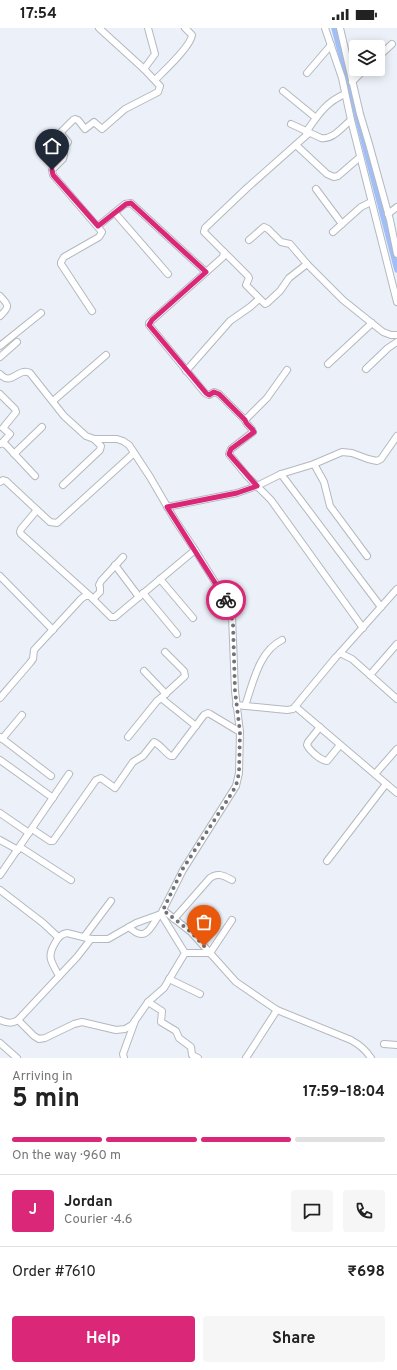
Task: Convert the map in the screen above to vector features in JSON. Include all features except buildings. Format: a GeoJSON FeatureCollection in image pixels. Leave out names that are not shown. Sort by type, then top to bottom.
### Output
{"type":"FeatureCollection","features":[{"type":"Feature","properties":{"kind":"street"},"geometry":{"type":"LineString","coordinates":[[92,311],[60,262],[64,257],[99,237],[102,232],[52,172],[63,159],[64,155],[62,148],[68,142],[61,132],[75,119],[78,120],[85,129],[94,122],[101,128],[104,128],[125,109],[158,92],[160,86],[144,69],[99,28]]}},
{"type":"Feature","properties":{"kind":"street"},"geometry":{"type":"LineString","coordinates":[[144,69],[155,54],[148,28]]}},
{"type":"Feature","properties":{"kind":"street"},"geometry":{"type":"LineString","coordinates":[[155,80],[177,58],[191,39],[192,35],[185,28]]}},
{"type":"Feature","properties":{"kind":"street"},"geometry":{"type":"LineString","coordinates":[[325,28],[342,78],[371,202],[397,302]]}},
{"type":"Feature","properties":{"kind":"street"},"geometry":{"type":"LineString","coordinates":[[340,28],[360,114],[388,214],[397,254]]}},
{"type":"Feature","properties":{"kind":"street"},"geometry":{"type":"LineString","coordinates":[[385,50],[392,44]]}},
{"type":"Feature","properties":{"kind":"street"},"geometry":{"type":"LineString","coordinates":[[307,73],[331,45]]}},
{"type":"Feature","properties":{"kind":"street"},"geometry":{"type":"LineString","coordinates":[[352,82],[358,76]]}},
{"type":"Feature","properties":{"kind":"street"},"geometry":{"type":"LineString","coordinates":[[283,91],[316,118]]}},
{"type":"Feature","properties":{"kind":"street"},"geometry":{"type":"LineString","coordinates":[[306,264],[288,278],[280,291],[264,304],[246,285],[249,278],[248,276],[204,232],[205,228],[247,188],[296,145],[308,132],[316,118],[334,98],[345,94]]}},
{"type":"Feature","properties":{"kind":"street"},"geometry":{"type":"LineString","coordinates":[[291,124],[326,139],[331,137],[351,120]]}},
{"type":"Feature","properties":{"kind":"street"},"geometry":{"type":"LineString","coordinates":[[296,145],[327,174],[334,178],[360,156]]}},
{"type":"Feature","properties":{"kind":"street"},"geometry":{"type":"LineString","coordinates":[[316,189],[342,224]]}},
{"type":"Feature","properties":{"kind":"street"},"geometry":{"type":"LineString","coordinates":[[333,232],[361,207],[371,202]]}},
{"type":"Feature","properties":{"kind":"street"},"geometry":{"type":"LineString","coordinates":[[98,226],[126,204],[131,203],[206,272]]}},
{"type":"Feature","properties":{"kind":"street"},"geometry":{"type":"LineString","coordinates":[[388,214],[397,208]]}},
{"type":"Feature","properties":{"kind":"street"},"geometry":{"type":"LineString","coordinates":[[115,213],[168,274]]}},
{"type":"Feature","properties":{"kind":"street"},"geometry":{"type":"LineString","coordinates":[[249,240],[262,228],[266,228],[281,242],[290,244],[306,264],[343,300],[383,332],[391,335],[397,335]]}},
{"type":"Feature","properties":{"kind":"street"},"geometry":{"type":"LineString","coordinates":[[224,252],[223,257],[149,323],[149,325],[206,393],[209,395],[214,392],[219,394],[251,427],[254,432],[231,449],[229,454],[271,500],[363,628]]}},
{"type":"Feature","properties":{"kind":"street"},"geometry":{"type":"LineString","coordinates":[[0,296],[7,303],[8,307],[0,316]]}},
{"type":"Feature","properties":{"kind":"street"},"geometry":{"type":"LineString","coordinates":[[186,370],[230,321],[259,299]]}},
{"type":"Feature","properties":{"kind":"street"},"geometry":{"type":"LineString","coordinates":[[0,346],[41,312]]}},
{"type":"Feature","properties":{"kind":"street"},"geometry":{"type":"LineString","coordinates":[[328,364],[372,323]]}},
{"type":"Feature","properties":{"kind":"street"},"geometry":{"type":"LineString","coordinates":[[0,357],[18,342]]}},
{"type":"Feature","properties":{"kind":"street"},"geometry":{"type":"LineString","coordinates":[[366,369],[388,348],[397,342]]}},
{"type":"Feature","properties":{"kind":"street"},"geometry":{"type":"LineString","coordinates":[[53,402],[106,355]]}},
{"type":"Feature","properties":{"kind":"street"},"geometry":{"type":"LineString","coordinates":[[245,420],[267,398],[287,370]]}},
{"type":"Feature","properties":{"kind":"street"},"geometry":{"type":"LineString","coordinates":[[0,374],[6,379],[10,379],[22,372],[26,371],[30,373],[53,402],[77,429],[86,436],[94,439],[117,439],[129,445],[228,603],[232,616],[234,634],[235,691],[240,732],[239,773],[236,786],[182,870],[161,913],[149,930],[141,935],[128,927]]}},
{"type":"Feature","properties":{"kind":"street"},"geometry":{"type":"LineString","coordinates":[[0,394],[15,409],[16,412],[3,428],[10,434],[1,443],[6,445],[35,476]]}},
{"type":"Feature","properties":{"kind":"street"},"geometry":{"type":"LineString","coordinates":[[14,454],[42,427]]}},
{"type":"Feature","properties":{"kind":"street"},"geometry":{"type":"LineString","coordinates":[[167,507],[237,493],[257,486],[281,474],[347,452],[377,461],[381,458],[397,436]]}},
{"type":"Feature","properties":{"kind":"street"},"geometry":{"type":"LineString","coordinates":[[63,485],[100,450],[101,446],[94,439]]}},
{"type":"Feature","properties":{"kind":"street"},"geometry":{"type":"LineString","coordinates":[[0,482],[2,480],[9,484],[50,522],[57,523],[134,453]]}},
{"type":"Feature","properties":{"kind":"street"},"geometry":{"type":"LineString","coordinates":[[314,464],[324,482],[330,506],[367,556]]}},
{"type":"Feature","properties":{"kind":"street"},"geometry":{"type":"LineString","coordinates":[[281,474],[381,607]]}},
{"type":"Feature","properties":{"kind":"street"},"geometry":{"type":"LineString","coordinates":[[37,510],[21,529],[21,534],[111,617],[120,613],[195,550]]}},
{"type":"Feature","properties":{"kind":"street"},"geometry":{"type":"LineString","coordinates":[[91,598],[100,592],[100,587],[98,585],[123,557]]}},
{"type":"Feature","properties":{"kind":"street"},"geometry":{"type":"LineString","coordinates":[[115,565],[177,634]]}},
{"type":"Feature","properties":{"kind":"street"},"geometry":{"type":"LineString","coordinates":[[0,576],[53,630]]}},
{"type":"Feature","properties":{"kind":"street"},"geometry":{"type":"LineString","coordinates":[[160,579],[193,618]]}},
{"type":"Feature","properties":{"kind":"street"},"geometry":{"type":"LineString","coordinates":[[236,705],[287,710],[296,707],[336,657],[397,590]]}},
{"type":"Feature","properties":{"kind":"street"},"geometry":{"type":"LineString","coordinates":[[0,698],[33,659],[34,650],[80,599],[85,596],[91,598]]}},
{"type":"Feature","properties":{"kind":"street"},"geometry":{"type":"LineString","coordinates":[[245,706],[258,669],[265,655],[277,642],[282,640]]}},
{"type":"Feature","properties":{"kind":"street"},"geometry":{"type":"LineString","coordinates":[[370,675],[397,644]]}},
{"type":"Feature","properties":{"kind":"street"},"geometry":{"type":"LineString","coordinates":[[128,737],[158,701],[184,678],[185,674],[165,652]]}},
{"type":"Feature","properties":{"kind":"street"},"geometry":{"type":"LineString","coordinates":[[340,653],[352,659],[397,699]]}},
{"type":"Feature","properties":{"kind":"street"},"geometry":{"type":"LineString","coordinates":[[144,671],[166,694]]}},
{"type":"Feature","properties":{"kind":"street"},"geometry":{"type":"LineString","coordinates":[[161,698],[196,726]]}},
{"type":"Feature","properties":{"kind":"street"},"geometry":{"type":"LineString","coordinates":[[296,707],[397,793]]}},
{"type":"Feature","properties":{"kind":"street"},"geometry":{"type":"LineString","coordinates":[[0,813],[30,831],[53,841],[96,780],[101,778],[114,788],[133,762],[143,756],[154,742],[171,756],[204,715],[208,713],[240,732]]}},
{"type":"Feature","properties":{"kind":"street"},"geometry":{"type":"LineString","coordinates":[[22,715],[1,738],[50,776]]}},
{"type":"Feature","properties":{"kind":"street"},"geometry":{"type":"LineString","coordinates":[[320,727],[308,742],[307,745],[309,749],[322,760],[327,761],[340,745]]}},
{"type":"Feature","properties":{"kind":"street"},"geometry":{"type":"LineString","coordinates":[[375,774],[397,749]]}},
{"type":"Feature","properties":{"kind":"street"},"geometry":{"type":"LineString","coordinates":[[0,760],[53,798]]}},
{"type":"Feature","properties":{"kind":"street"},"geometry":{"type":"LineString","coordinates":[[0,875],[69,774]]}},
{"type":"Feature","properties":{"kind":"street"},"geometry":{"type":"LineString","coordinates":[[326,861],[386,784]]}},
{"type":"Feature","properties":{"kind":"street"},"geometry":{"type":"LineString","coordinates":[[0,840],[19,849],[71,880]]}},
{"type":"Feature","properties":{"kind":"street"},"geometry":{"type":"LineString","coordinates":[[174,919],[214,875],[220,874],[232,880]]}},
{"type":"Feature","properties":{"kind":"street"},"geometry":{"type":"LineString","coordinates":[[0,890],[43,923],[58,937]]}},
{"type":"Feature","properties":{"kind":"street"},"geometry":{"type":"LineString","coordinates":[[0,1021],[14,1023],[18,1020],[77,957],[111,901]]}},
{"type":"Feature","properties":{"kind":"street"},"geometry":{"type":"LineString","coordinates":[[161,913],[185,953]]}},
{"type":"Feature","properties":{"kind":"street"},"geometry":{"type":"LineString","coordinates":[[59,976],[50,958],[50,954],[58,937],[67,933],[88,938],[108,938],[128,927],[161,913],[174,919],[199,939],[236,982],[277,1010],[352,1040],[360,1045],[371,1058]]}},
{"type":"Feature","properties":{"kind":"street"},"geometry":{"type":"LineString","coordinates":[[210,953],[232,920]]}},
{"type":"Feature","properties":{"kind":"street"},"geometry":{"type":"LineString","coordinates":[[185,953],[210,953]]}},
{"type":"Feature","properties":{"kind":"street"},"geometry":{"type":"LineString","coordinates":[[18,1020],[39,1039],[45,1038],[74,1024],[82,1022],[116,1030],[125,1028],[132,1025],[148,1002],[164,988],[185,953]]}},
{"type":"Feature","properties":{"kind":"street"},"geometry":{"type":"LineString","coordinates":[[169,979],[200,994]]}},
{"type":"Feature","properties":{"kind":"street"},"geometry":{"type":"LineString","coordinates":[[148,1002],[162,1011],[161,1022],[176,1031],[178,1037],[191,1047],[192,1055],[198,1058]]}},
{"type":"Feature","properties":{"kind":"street"},"geometry":{"type":"LineString","coordinates":[[246,1058],[277,1010]]}},
{"type":"Feature","properties":{"kind":"street"},"geometry":{"type":"LineString","coordinates":[[124,1058],[123,1054],[137,1018]]}},
{"type":"Feature","properties":{"kind":"street"},"geometry":{"type":"LineString","coordinates":[[0,1043],[17,1058]]}},
{"type":"Feature","properties":{"kind":"street"},"geometry":{"type":"LineString","coordinates":[[384,1044],[397,1045]]}},
{"type":"Feature","properties":{"kind":"waterway"},"geometry":{"type":"LineString","coordinates":[[334,28],[397,270]]}},
{"type":"Feature","properties":{"kind":"way so far"},"geometry":{"type":"LineString","coordinates":[[204,946],[199,939],[163,910],[179,875],[236,786],[239,773],[240,732],[235,691],[233,624],[230,609],[226,600]]}},
{"type":"Feature","properties":{"kind":"route"},"geometry":{"type":"LineString","coordinates":[[52,170],[53,175],[98,226],[126,204],[131,203],[206,272],[152,320],[149,325],[206,393],[209,395],[216,392],[219,394],[245,420],[254,432],[231,449],[229,454],[257,486],[237,493],[167,507],[226,600]]}}]}
